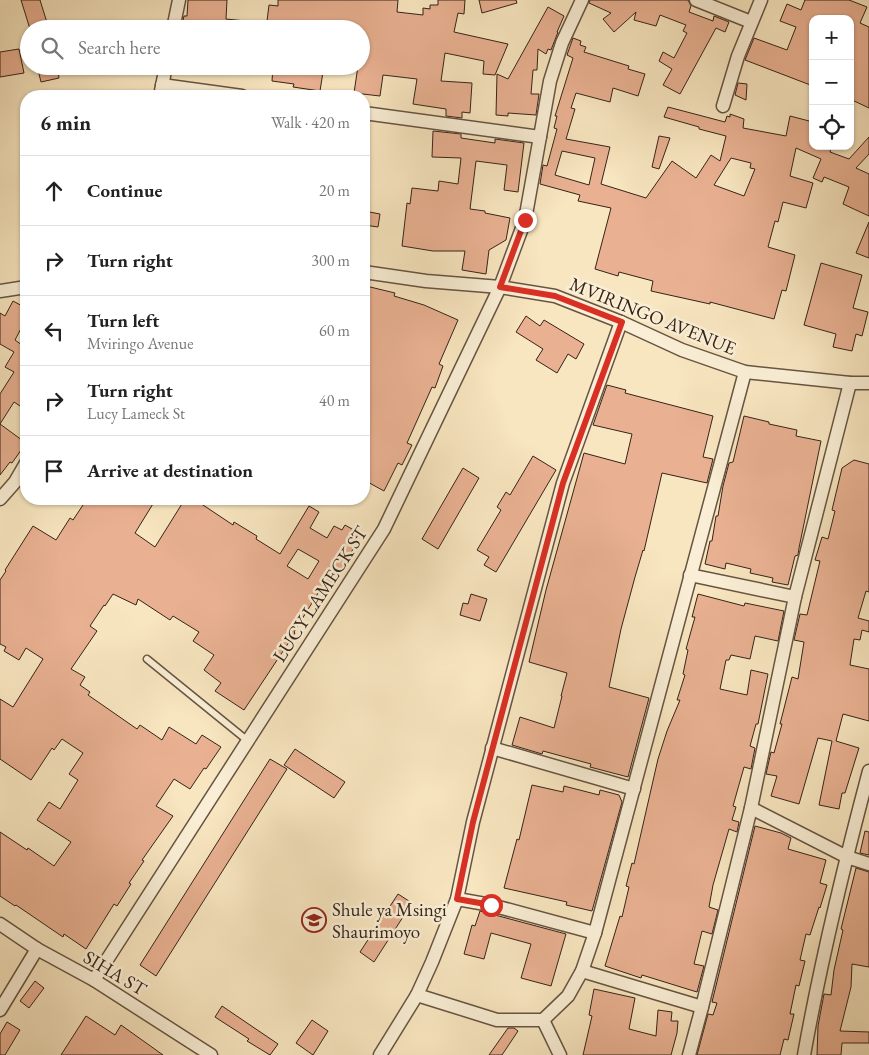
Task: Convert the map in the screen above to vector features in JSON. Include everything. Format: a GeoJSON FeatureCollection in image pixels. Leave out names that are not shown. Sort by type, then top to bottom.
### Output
{"type":"FeatureCollection","features":[{"type":"Feature","properties":{"kind":"street"},"geometry":{"type":"LineString","coordinates":[[175,20],[179,0]]}},
{"type":"Feature","properties":{"kind":"street","name":"LUCY LAMECK ST"},"geometry":{"type":"LineString","coordinates":[[94,980],[384,529],[500,287],[525,220],[550,81],[562,42],[582,0]]}},
{"type":"Feature","properties":{"kind":"street"},"geometry":{"type":"LineString","coordinates":[[696,0],[751,22]]}},
{"type":"Feature","properties":{"kind":"street"},"geometry":{"type":"LineString","coordinates":[[723,106],[738,56],[761,0]]}},
{"type":"Feature","properties":{"kind":"street"},"geometry":{"type":"LineString","coordinates":[[161,90],[164,75]]}},
{"type":"Feature","properties":{"kind":"street"},"geometry":{"type":"LineString","coordinates":[[370,114],[540,137]]}},
{"type":"Feature","properties":{"kind":"street","name":"MVIRINGO AVENUE"},"geometry":{"type":"LineString","coordinates":[[370,273],[426,281],[500,287],[555,296],[622,322],[682,350],[745,372],[850,383],[869,383]]}},
{"type":"Feature","properties":{"kind":"street"},"geometry":{"type":"LineString","coordinates":[[0,291],[20,288]]}},
{"type":"Feature","properties":{"kind":"street"},"geometry":{"type":"LineString","coordinates":[[380,1055],[417,994],[457,899],[473,822],[563,483],[622,322]]}},
{"type":"Feature","properties":{"kind":"street"},"geometry":{"type":"LineString","coordinates":[[417,994],[497,1020],[544,1020],[568,996],[582,971],[595,933],[745,372]]}},
{"type":"Feature","properties":{"kind":"street"},"geometry":{"type":"LineString","coordinates":[[689,1055],[751,808],[795,597],[850,383]]}},
{"type":"Feature","properties":{"kind":"street"},"geometry":{"type":"LineString","coordinates":[[0,499],[20,473]]}},
{"type":"Feature","properties":{"kind":"street"},"geometry":{"type":"LineString","coordinates":[[690,575],[795,597]]}},
{"type":"Feature","properties":{"kind":"street"},"geometry":{"type":"LineString","coordinates":[[492,748],[634,789]]}},
{"type":"Feature","properties":{"kind":"street"},"geometry":{"type":"LineString","coordinates":[[804,1055],[812,1008],[869,772]]}},
{"type":"Feature","properties":{"kind":"street"},"geometry":{"type":"LineString","coordinates":[[751,808],[847,857],[869,864]]}},
{"type":"Feature","properties":{"kind":"street"},"geometry":{"type":"LineString","coordinates":[[457,899],[491,905],[595,933]]}},
{"type":"Feature","properties":{"kind":"street","name":"SIHA ST"},"geometry":{"type":"LineString","coordinates":[[0,924],[37,949],[94,980],[210,1055]]}},
{"type":"Feature","properties":{"kind":"street"},"geometry":{"type":"LineString","coordinates":[[0,1010],[37,949]]}},
{"type":"Feature","properties":{"kind":"street"},"geometry":{"type":"LineString","coordinates":[[582,971],[702,1007]]}},
{"type":"Feature","properties":{"kind":"street"},"geometry":{"type":"LineString","coordinates":[[544,1020],[560,1055]]}},
{"type":"Feature","properties":{"kind":"lane"},"geometry":{"type":"LineString","coordinates":[[147,659],[248,741]]}},
{"type":"Feature","properties":{"kind":"building"},"geometry":{"type":"Polygon","coordinates":[[[21,0],[40,0],[46,20],[27,20],[21,0]]]}},
{"type":"Feature","properties":{"kind":"building"},"geometry":{"type":"Polygon","coordinates":[[[188,0],[227,0],[226,19],[236,20],[183,20],[184,16],[187,16],[188,0]]]}},
{"type":"Feature","properties":{"kind":"building"},"geometry":{"type":"Polygon","coordinates":[[[278,0],[398,0],[397,12],[423,15],[423,8],[430,9],[430,5],[438,5],[438,0],[465,0],[464,14],[458,13],[454,32],[508,44],[495,75],[483,74],[484,61],[445,53],[441,81],[472,83],[470,113],[462,112],[462,118],[446,116],[446,109],[413,104],[417,79],[383,75],[380,96],[370,95],[370,90],[354,90],[357,75],[370,75],[370,20],[267,20],[269,5],[278,6],[278,0]]]}},
{"type":"Feature","properties":{"kind":"building"},"geometry":{"type":"Polygon","coordinates":[[[479,0],[516,0],[517,3],[482,13],[479,0]]]}},
{"type":"Feature","properties":{"kind":"building"},"geometry":{"type":"Polygon","coordinates":[[[590,0],[688,0],[691,6],[689,12],[713,21],[714,16],[729,22],[725,32],[716,28],[680,94],[663,85],[672,69],[659,61],[663,52],[674,58],[687,33],[683,31],[686,25],[660,15],[656,26],[634,20],[636,12],[614,32],[603,19],[611,13],[589,3],[590,0]]]}},
{"type":"Feature","properties":{"kind":"building"},"geometry":{"type":"Polygon","coordinates":[[[805,0],[849,0],[867,7],[860,23],[869,27],[869,108],[854,101],[854,15],[809,15],[809,84],[745,60],[754,38],[787,50],[796,27],[780,21],[787,4],[801,10],[805,0]]]}},
{"type":"Feature","properties":{"kind":"building"},"geometry":{"type":"Polygon","coordinates":[[[548,7],[564,16],[551,50],[548,49],[546,54],[538,49],[537,70],[533,70],[531,94],[539,94],[536,115],[508,113],[508,116],[496,115],[497,74],[508,79],[548,7]]]}},
{"type":"Feature","properties":{"kind":"building"},"geometry":{"type":"Polygon","coordinates":[[[573,38],[581,41],[580,45],[586,47],[584,52],[629,66],[628,69],[645,74],[638,96],[613,88],[610,102],[576,93],[571,108],[575,109],[566,139],[610,147],[601,184],[646,198],[672,161],[696,178],[711,155],[720,161],[726,136],[664,117],[668,107],[725,122],[727,116],[730,117],[730,114],[744,119],[743,128],[786,136],[790,116],[809,121],[809,150],[831,150],[830,152],[849,159],[869,137],[869,154],[856,168],[869,174],[869,216],[843,204],[849,187],[824,177],[822,182],[813,178],[821,159],[796,148],[790,176],[813,183],[806,208],[783,202],[778,222],[775,221],[768,247],[795,255],[786,291],[782,290],[774,319],[710,302],[710,304],[651,291],[653,281],[619,272],[618,276],[595,269],[611,208],[578,201],[580,195],[540,184],[543,165],[547,166],[557,129],[554,128],[557,116],[555,116],[573,58],[567,55],[573,38]],[[562,151],[555,175],[589,185],[595,158],[562,151]],[[731,158],[714,185],[744,196],[755,169],[750,168],[751,163],[731,158]]]}},
{"type":"Feature","properties":{"kind":"building"},"geometry":{"type":"Polygon","coordinates":[[[19,49],[20,74],[0,77],[0,52],[19,49]]]}},
{"type":"Feature","properties":{"kind":"building"},"geometry":{"type":"Polygon","coordinates":[[[39,75],[58,75],[59,78],[41,82],[39,75]]]}},
{"type":"Feature","properties":{"kind":"building"},"geometry":{"type":"Polygon","coordinates":[[[272,75],[323,75],[320,90],[293,87],[294,84],[272,81],[272,75]]]}},
{"type":"Feature","properties":{"kind":"building"},"geometry":{"type":"Polygon","coordinates":[[[738,83],[747,84],[746,100],[735,95],[738,83]]]}},
{"type":"Feature","properties":{"kind":"building"},"geometry":{"type":"Polygon","coordinates":[[[433,131],[461,134],[461,138],[495,143],[495,139],[524,143],[518,192],[504,190],[507,165],[476,161],[470,209],[510,218],[506,240],[489,250],[486,274],[462,270],[465,251],[433,251],[402,246],[407,203],[410,204],[412,188],[438,191],[439,181],[458,184],[461,158],[432,157],[433,131]]]}},
{"type":"Feature","properties":{"kind":"building"},"geometry":{"type":"Polygon","coordinates":[[[659,136],[670,138],[659,169],[652,167],[659,136]]]}},
{"type":"Feature","properties":{"kind":"building"},"geometry":{"type":"Polygon","coordinates":[[[370,212],[380,214],[378,227],[370,226],[370,212]]]}},
{"type":"Feature","properties":{"kind":"building"},"geometry":{"type":"Polygon","coordinates":[[[869,222],[869,258],[856,253],[869,222]]]}},
{"type":"Feature","properties":{"kind":"building"},"geometry":{"type":"Polygon","coordinates":[[[821,263],[862,275],[853,308],[868,312],[862,336],[856,334],[852,351],[833,347],[836,334],[804,325],[821,263]]]}},
{"type":"Feature","properties":{"kind":"building"},"geometry":{"type":"Polygon","coordinates":[[[370,287],[395,293],[394,296],[424,305],[458,320],[439,364],[443,366],[435,388],[432,387],[407,443],[412,445],[402,465],[398,463],[384,491],[370,483],[370,287]]]}},
{"type":"Feature","properties":{"kind":"building"},"geometry":{"type":"Polygon","coordinates":[[[13,301],[20,305],[20,330],[15,340],[20,344],[20,406],[14,402],[0,424],[0,394],[14,372],[5,367],[14,352],[0,344],[0,313],[5,316],[13,301]]]}},
{"type":"Feature","properties":{"kind":"building"},"geometry":{"type":"Polygon","coordinates":[[[526,316],[540,326],[544,320],[584,344],[576,359],[568,354],[557,373],[536,360],[543,349],[516,332],[526,316]]]}},
{"type":"Feature","properties":{"kind":"building"},"geometry":{"type":"Polygon","coordinates":[[[607,385],[626,390],[625,393],[713,416],[703,457],[713,459],[707,483],[662,473],[644,551],[621,629],[609,687],[649,698],[628,777],[590,767],[591,764],[543,751],[542,754],[512,745],[520,717],[554,728],[562,696],[567,673],[529,662],[546,590],[584,453],[625,464],[632,434],[593,425],[607,385]]]}},
{"type":"Feature","properties":{"kind":"building"},"geometry":{"type":"Polygon","coordinates":[[[744,416],[797,430],[796,436],[821,441],[798,555],[795,556],[788,585],[772,582],[773,578],[750,573],[751,569],[726,563],[725,569],[705,564],[710,541],[712,541],[716,516],[718,516],[729,463],[733,462],[744,416]]]}},
{"type":"Feature","properties":{"kind":"building"},"geometry":{"type":"Polygon","coordinates":[[[0,424],[20,439],[20,452],[0,475],[0,424]]]}},
{"type":"Feature","properties":{"kind":"building"},"geometry":{"type":"Polygon","coordinates":[[[533,456],[556,470],[496,572],[484,565],[489,557],[477,550],[501,510],[497,507],[506,492],[510,495],[533,456]]]}},
{"type":"Feature","properties":{"kind":"building"},"geometry":{"type":"Polygon","coordinates":[[[854,460],[869,464],[869,592],[866,591],[858,618],[869,621],[869,632],[862,630],[860,640],[854,639],[850,665],[869,669],[869,721],[843,714],[836,741],[859,748],[845,793],[842,793],[839,809],[819,805],[832,741],[818,738],[799,804],[771,796],[777,776],[766,774],[771,752],[774,753],[782,724],[780,724],[792,677],[798,679],[804,642],[794,640],[800,614],[807,615],[820,561],[815,560],[822,537],[828,539],[835,511],[832,510],[842,468],[854,460]]]}},
{"type":"Feature","properties":{"kind":"building"},"geometry":{"type":"Polygon","coordinates":[[[463,468],[479,478],[438,549],[422,539],[463,468]]]}},
{"type":"Feature","properties":{"kind":"building"},"geometry":{"type":"Polygon","coordinates":[[[83,505],[152,505],[135,533],[155,547],[181,505],[203,505],[233,525],[234,522],[257,536],[256,539],[280,554],[309,506],[319,512],[310,528],[327,538],[334,526],[342,530],[345,525],[359,533],[355,540],[358,541],[331,586],[325,582],[295,633],[244,710],[215,691],[221,683],[204,670],[214,655],[193,641],[199,632],[173,616],[170,620],[138,599],[136,605],[113,594],[90,626],[97,631],[71,669],[85,677],[80,685],[90,692],[88,695],[137,729],[140,725],[162,740],[169,727],[196,744],[202,735],[221,747],[190,789],[174,779],[156,806],[173,816],[142,860],[144,861],[129,883],[131,884],[117,906],[114,904],[86,949],[64,934],[63,937],[0,896],[0,832],[54,866],[71,842],[37,820],[49,802],[60,809],[78,780],[69,774],[83,753],[62,739],[54,750],[52,748],[31,780],[0,759],[0,699],[13,707],[43,659],[26,648],[19,660],[4,651],[6,647],[0,644],[0,580],[33,526],[56,540],[70,518],[73,520],[83,505]],[[298,549],[287,566],[308,579],[319,561],[298,549]]]}},
{"type":"Feature","properties":{"kind":"building"},"geometry":{"type":"Polygon","coordinates":[[[471,594],[487,599],[480,621],[460,615],[463,603],[468,604],[471,594]]]}},
{"type":"Feature","properties":{"kind":"building"},"geometry":{"type":"Polygon","coordinates":[[[698,594],[744,606],[745,603],[784,611],[778,641],[755,636],[750,659],[731,655],[729,660],[726,660],[720,689],[747,695],[751,670],[768,674],[758,724],[756,724],[750,746],[755,748],[751,769],[744,767],[733,806],[736,807],[732,820],[739,822],[737,832],[729,829],[713,885],[709,907],[718,910],[712,934],[702,931],[694,964],[704,966],[697,992],[642,975],[641,978],[605,966],[620,916],[622,917],[629,887],[626,886],[632,863],[634,864],[658,759],[680,700],[677,700],[685,675],[683,674],[688,650],[686,649],[695,617],[692,617],[698,594]]]}},
{"type":"Feature","properties":{"kind":"building"},"geometry":{"type":"Polygon","coordinates":[[[295,749],[345,782],[334,798],[284,765],[295,749]]]}},
{"type":"Feature","properties":{"kind":"building"},"geometry":{"type":"Polygon","coordinates":[[[270,759],[287,769],[156,976],[140,965],[270,759]]]}},
{"type":"Feature","properties":{"kind":"building"},"geometry":{"type":"Polygon","coordinates":[[[532,785],[563,792],[564,786],[599,795],[600,790],[619,795],[622,802],[592,911],[566,905],[567,902],[504,888],[517,839],[519,840],[532,785]]]}},
{"type":"Feature","properties":{"kind":"building"},"geometry":{"type":"Polygon","coordinates":[[[755,826],[781,833],[791,838],[788,849],[826,860],[820,883],[827,885],[810,935],[806,934],[800,960],[805,961],[799,986],[796,985],[790,1014],[794,1014],[788,1040],[784,1039],[780,1055],[697,1055],[708,1014],[713,1015],[717,1003],[712,1002],[755,826]]]}},
{"type":"Feature","properties":{"kind":"building"},"geometry":{"type":"Polygon","coordinates":[[[865,831],[869,832],[869,855],[860,853],[865,831]]]}},
{"type":"Feature","properties":{"kind":"building"},"geometry":{"type":"Polygon","coordinates":[[[856,868],[869,872],[869,967],[852,964],[851,987],[840,1031],[869,1032],[869,1043],[842,1043],[841,1055],[817,1055],[818,1026],[824,994],[831,995],[834,970],[843,930],[841,929],[856,868]]]}},
{"type":"Feature","properties":{"kind":"building"},"geometry":{"type":"Polygon","coordinates":[[[398,894],[412,903],[374,962],[360,952],[398,894]]]}},
{"type":"Feature","properties":{"kind":"building"},"geometry":{"type":"Polygon","coordinates":[[[480,911],[566,934],[551,986],[521,978],[531,944],[491,933],[484,959],[464,954],[472,925],[475,926],[480,911]]]}},
{"type":"Feature","properties":{"kind":"building"},"geometry":{"type":"Polygon","coordinates":[[[35,981],[44,988],[29,1008],[20,1001],[35,981]]]}},
{"type":"Feature","properties":{"kind":"building"},"geometry":{"type":"Polygon","coordinates":[[[594,989],[635,998],[629,1029],[656,1036],[658,1010],[672,1012],[671,1021],[678,1021],[671,1055],[583,1055],[592,1016],[589,1015],[594,989]]]}},
{"type":"Feature","properties":{"kind":"building"},"geometry":{"type":"Polygon","coordinates":[[[222,1006],[278,1044],[270,1055],[247,1041],[249,1039],[215,1017],[222,1006]]]}},
{"type":"Feature","properties":{"kind":"building"},"geometry":{"type":"Polygon","coordinates":[[[86,1016],[115,1035],[121,1025],[163,1055],[61,1055],[86,1016]]]}},
{"type":"Feature","properties":{"kind":"building"},"geometry":{"type":"Polygon","coordinates":[[[312,1020],[328,1031],[313,1055],[296,1043],[312,1020]]]}},
{"type":"Feature","properties":{"kind":"building"},"geometry":{"type":"Polygon","coordinates":[[[7,1022],[20,1030],[5,1055],[0,1055],[0,1034],[7,1022]]]}},
{"type":"Feature","properties":{"kind":"building"},"geometry":{"type":"Polygon","coordinates":[[[508,1028],[514,1028],[518,1031],[502,1055],[489,1055],[508,1028]]]}},
{"type":"Feature","properties":{"kind":"place","name":"Shule ya Msingi Shaurimoyo"},"geometry":{"type":"Point","coordinates":[314,920]}},
{"type":"Feature","properties":{"kind":"route"},"geometry":{"type":"LineString","coordinates":[[491,905],[457,899],[473,822],[563,483],[622,322],[555,296],[500,287],[525,220]]}}]}
